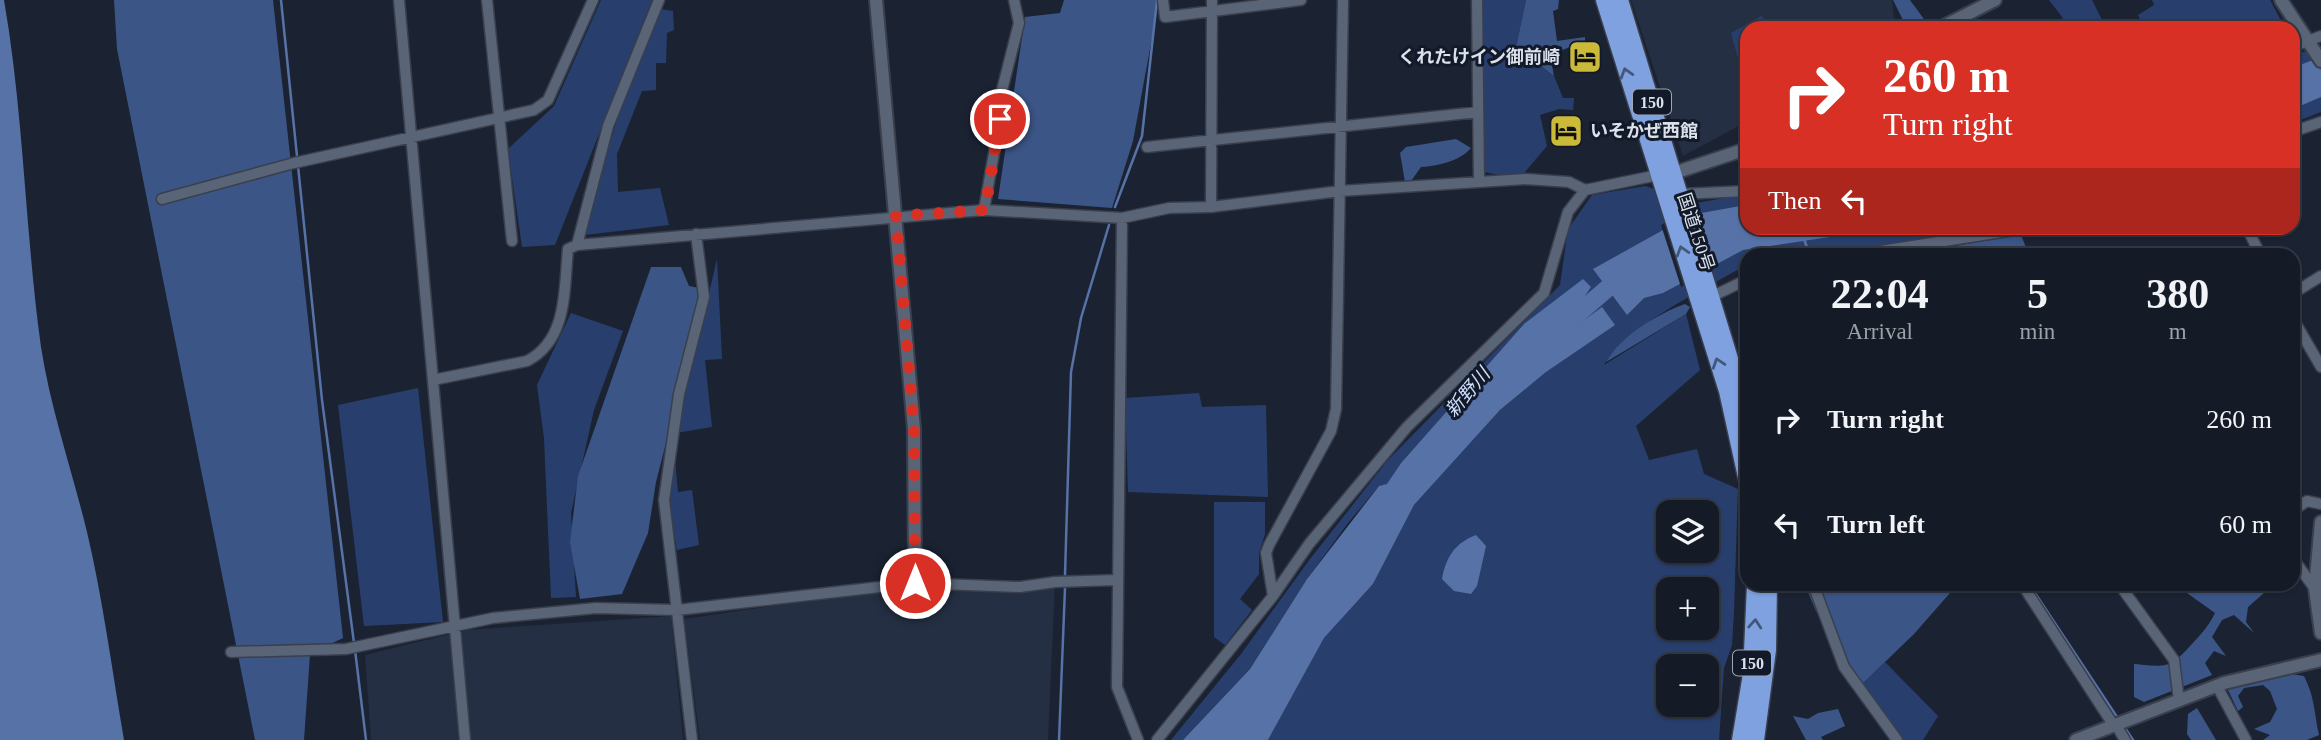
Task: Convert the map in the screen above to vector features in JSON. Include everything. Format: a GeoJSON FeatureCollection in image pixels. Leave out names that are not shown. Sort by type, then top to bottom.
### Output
{"type":"FeatureCollection","features":[{"type":"Feature","properties":{"kind":"highway","name":"国道150号"},"geometry":{"type":"LineString","coordinates":[[1604,0],[1657,174],[1678,202]]}},
{"type":"Feature","properties":{"kind":"highway","name":"国道150号"},"geometry":{"type":"LineString","coordinates":[[1620,0],[1674,173],[1678,202],[1740,393]]}},
{"type":"Feature","properties":{"kind":"highway","name":"国道150号"},"geometry":{"type":"LineString","coordinates":[[1706,293],[1740,450]]}},
{"type":"Feature","properties":{"kind":"highway","name":"150"},"geometry":{"type":"LineString","coordinates":[[1740,740],[1751,674],[1755,591]]}},
{"type":"Feature","properties":{"kind":"highway","name":"150"},"geometry":{"type":"LineString","coordinates":[[1756,740],[1768,650],[1769,591]]}},
{"type":"Feature","properties":{"kind":"street"},"geometry":{"type":"LineString","coordinates":[[399,0],[465,740]]}},
{"type":"Feature","properties":{"kind":"street"},"geometry":{"type":"LineString","coordinates":[[487,0],[512,241]]}},
{"type":"Feature","properties":{"kind":"street"},"geometry":{"type":"LineString","coordinates":[[162,199],[294,163],[534,110],[548,100],[593,0]]}},
{"type":"Feature","properties":{"kind":"street"},"geometry":{"type":"LineString","coordinates":[[577,245],[608,126],[659,0]]}},
{"type":"Feature","properties":{"kind":"street"},"geometry":{"type":"LineString","coordinates":[[876,0],[914,429],[915,583]]}},
{"type":"Feature","properties":{"kind":"street"},"geometry":{"type":"LineString","coordinates":[[985,210],[1000,119],[1001,94],[1019,23],[1014,0]]}},
{"type":"Feature","properties":{"kind":"street"},"geometry":{"type":"LineString","coordinates":[[1163,0],[1165,17],[1212,6],[1301,0]]}},
{"type":"Feature","properties":{"kind":"street"},"geometry":{"type":"LineString","coordinates":[[1273,596],[1266,554],[1269,545],[1331,431],[1336,409],[1343,0]]}},
{"type":"Feature","properties":{"kind":"street"},"geometry":{"type":"LineString","coordinates":[[1477,0],[1479,182]]}},
{"type":"Feature","properties":{"kind":"street"},"geometry":{"type":"LineString","coordinates":[[1954,21],[1995,0]]}},
{"type":"Feature","properties":{"kind":"street"},"geometry":{"type":"LineString","coordinates":[[2281,0],[2294,21]]}},
{"type":"Feature","properties":{"kind":"street"},"geometry":{"type":"LineString","coordinates":[[1211,207],[1212,6]]}},
{"type":"Feature","properties":{"kind":"street"},"geometry":{"type":"LineString","coordinates":[[2300,31],[2321,61]]}},
{"type":"Feature","properties":{"kind":"street"},"geometry":{"type":"LineString","coordinates":[[2300,46],[2309,45],[2321,36]]}},
{"type":"Feature","properties":{"kind":"street"},"geometry":{"type":"LineString","coordinates":[[1147,147],[1478,112]]}},
{"type":"Feature","properties":{"kind":"street"},"geometry":{"type":"LineString","coordinates":[[2300,129],[2321,122]]}},
{"type":"Feature","properties":{"kind":"street"},"geometry":{"type":"LineString","coordinates":[[432,380],[527,361],[539,355],[552,340],[561,318],[568,249],[577,245],[985,210],[1122,218],[1169,208],[1211,207],[1340,191],[1479,182],[1546,180],[1569,182],[1585,190],[1657,174],[1674,173],[1740,151]]}},
{"type":"Feature","properties":{"kind":"street"},"geometry":{"type":"LineString","coordinates":[[1157,740],[1273,596],[1309,544],[1407,427],[1544,293],[1568,212],[1585,190]]}},
{"type":"Feature","properties":{"kind":"street"},"geometry":{"type":"LineString","coordinates":[[1678,202],[1740,192]]}},
{"type":"Feature","properties":{"kind":"street"},"geometry":{"type":"LineString","coordinates":[[1122,218],[1116,580],[1117,687],[1138,740]]}},
{"type":"Feature","properties":{"kind":"street"},"geometry":{"type":"LineString","coordinates":[[692,740],[664,500],[679,394],[704,297],[696,234]]}},
{"type":"Feature","properties":{"kind":"street"},"geometry":{"type":"LineString","coordinates":[[1930,248],[1993,235]]}},
{"type":"Feature","properties":{"kind":"street"},"geometry":{"type":"LineString","coordinates":[[2300,289],[2321,275]]}},
{"type":"Feature","properties":{"kind":"street"},"geometry":{"type":"LineString","coordinates":[[1706,293],[1740,282]]}},
{"type":"Feature","properties":{"kind":"street"},"geometry":{"type":"LineString","coordinates":[[2300,331],[2321,367]]}},
{"type":"Feature","properties":{"kind":"street"},"geometry":{"type":"LineString","coordinates":[[2300,506],[2307,501],[2321,504]]}},
{"type":"Feature","properties":{"kind":"street"},"geometry":{"type":"LineString","coordinates":[[2321,522],[2315,589],[2321,633]]}},
{"type":"Feature","properties":{"kind":"street"},"geometry":{"type":"LineString","coordinates":[[2300,568],[2315,589]]}},
{"type":"Feature","properties":{"kind":"street"},"geometry":{"type":"LineString","coordinates":[[231,652],[346,649],[493,618],[596,608],[677,610],[915,583],[1020,587],[1055,582],[1116,580]]}},
{"type":"Feature","properties":{"kind":"street"},"geometry":{"type":"LineString","coordinates":[[1816,591],[1844,667],[1897,740]]}},
{"type":"Feature","properties":{"kind":"street"},"geometry":{"type":"LineString","coordinates":[[2027,591],[2125,740]]}},
{"type":"Feature","properties":{"kind":"street"},"geometry":{"type":"LineString","coordinates":[[2124,591],[2174,660],[2179,701]]}},
{"type":"Feature","properties":{"kind":"street"},"geometry":{"type":"LineString","coordinates":[[2076,740],[2217,686],[2321,660]]}},
{"type":"Feature","properties":{"kind":"street"},"geometry":{"type":"LineString","coordinates":[[2217,686],[2246,740]]}},
{"type":"Feature","properties":{"kind":"shaded area"},"geometry":{"type":"Polygon","coordinates":[[[114,0],[273,0],[343,638],[310,654],[304,740],[255,740],[117,49],[114,0]]]}},
{"type":"Feature","properties":{"kind":"shaded area"},"geometry":{"type":"Polygon","coordinates":[[[601,0],[652,0],[555,245],[522,247],[508,149],[554,106],[601,0]]]}},
{"type":"Feature","properties":{"kind":"shaded area"},"geometry":{"type":"Polygon","coordinates":[[[1064,0],[1159,0],[1133,141],[1112,208],[998,199],[1025,17],[1060,13],[1064,0]]]}},
{"type":"Feature","properties":{"kind":"shaded area"},"geometry":{"type":"Polygon","coordinates":[[[1480,0],[1526,0],[1516,47],[1554,76],[1563,98],[1574,98],[1573,110],[1559,109],[1540,115],[1547,146],[1524,173],[1503,176],[1485,172],[1480,0]]]}},
{"type":"Feature","properties":{"kind":"shaded area"},"geometry":{"type":"Polygon","coordinates":[[[1526,0],[1559,0],[1558,9],[1553,11],[1557,41],[1585,37],[1585,41],[1550,55],[1554,76],[1516,47],[1526,0]]]}},
{"type":"Feature","properties":{"kind":"shaded area"},"geometry":{"type":"Polygon","coordinates":[[[1631,0],[1892,0],[1894,21],[1740,21],[1740,125],[1683,156],[1631,0]]]}},
{"type":"Feature","properties":{"kind":"shaded area"},"geometry":{"type":"Polygon","coordinates":[[[1893,0],[1910,0],[1925,21],[1904,21],[1893,0]]]}},
{"type":"Feature","properties":{"kind":"shaded area"},"geometry":{"type":"Polygon","coordinates":[[[2049,0],[2092,0],[2102,21],[2057,21],[2063,18],[2049,0]]]}},
{"type":"Feature","properties":{"kind":"shaded area"},"geometry":{"type":"Polygon","coordinates":[[[2152,0],[2270,0],[2281,21],[2141,21],[2138,15],[2154,5],[2152,0]]]}},
{"type":"Feature","properties":{"kind":"shaded area"},"geometry":{"type":"Polygon","coordinates":[[[660,9],[673,11],[674,30],[667,33],[666,63],[656,63],[656,90],[642,91],[617,154],[618,192],[660,188],[669,225],[585,235],[583,230],[620,110],[660,9]]]}},
{"type":"Feature","properties":{"kind":"shaded area"},"geometry":{"type":"Polygon","coordinates":[[[1761,16],[1766,21],[1752,21],[1761,16]]]}},
{"type":"Feature","properties":{"kind":"shaded area"},"geometry":{"type":"Polygon","coordinates":[[[1740,28],[1740,66],[1731,33],[1740,28]]]}},
{"type":"Feature","properties":{"kind":"shaded area"},"geometry":{"type":"Polygon","coordinates":[[[2321,47],[2321,112],[2300,120],[2300,53],[2321,47]]]}},
{"type":"Feature","properties":{"kind":"shaded area"},"geometry":{"type":"Polygon","coordinates":[[[1456,139],[1471,148],[1448,162],[1421,167],[1411,181],[1405,182],[1400,153],[1406,147],[1456,139]]]}},
{"type":"Feature","properties":{"kind":"shaded area"},"geometry":{"type":"Polygon","coordinates":[[[1645,186],[1697,203],[1740,195],[1740,235],[1954,235],[1859,248],[1740,248],[1740,268],[1649,322],[1615,350],[1604,365],[1686,314],[1700,370],[1636,426],[1649,460],[1697,449],[1704,474],[1738,489],[1732,645],[1724,668],[1719,740],[1268,740],[1324,638],[1373,584],[1414,505],[1500,410],[1546,372],[1552,345],[1524,324],[1401,463],[1387,485],[1379,486],[1348,523],[1307,579],[1250,669],[1183,740],[1171,740],[1241,654],[1310,559],[1388,460],[1560,285],[1568,229],[1592,195],[1645,186]]]}},
{"type":"Feature","properties":{"kind":"shaded area"},"geometry":{"type":"Polygon","coordinates":[[[2021,235],[2026,248],[1942,248],[2021,235]]]}},
{"type":"Feature","properties":{"kind":"shaded area"},"geometry":{"type":"Polygon","coordinates":[[[717,259],[722,359],[705,360],[712,427],[676,433],[717,259]]]}},
{"type":"Feature","properties":{"kind":"shaded area"},"geometry":{"type":"Polygon","coordinates":[[[651,267],[681,267],[689,286],[699,288],[700,310],[656,482],[648,533],[622,594],[580,599],[570,542],[578,476],[651,267]]]}},
{"type":"Feature","properties":{"kind":"shaded area"},"geometry":{"type":"Polygon","coordinates":[[[1685,304],[1690,307],[1686,314],[1606,362],[1630,335],[1685,304]]]}},
{"type":"Feature","properties":{"kind":"shaded area"},"geometry":{"type":"Polygon","coordinates":[[[571,313],[623,331],[594,410],[571,513],[576,597],[551,598],[544,438],[537,385],[571,313]]]}},
{"type":"Feature","properties":{"kind":"shaded area"},"geometry":{"type":"Polygon","coordinates":[[[418,388],[443,622],[364,626],[338,405],[418,388]]]}},
{"type":"Feature","properties":{"kind":"shaded area"},"geometry":{"type":"Polygon","coordinates":[[[1199,393],[1202,407],[1266,405],[1268,497],[1128,492],[1125,398],[1199,393]]]}},
{"type":"Feature","properties":{"kind":"shaded area"},"geometry":{"type":"Polygon","coordinates":[[[673,439],[678,492],[692,490],[699,545],[677,550],[669,506],[673,439]]]}},
{"type":"Feature","properties":{"kind":"shaded area"},"geometry":{"type":"Polygon","coordinates":[[[1214,502],[1265,502],[1265,534],[1259,553],[1259,574],[1240,599],[1252,610],[1225,645],[1214,637],[1214,502]]]}},
{"type":"Feature","properties":{"kind":"shaded area"},"geometry":{"type":"Polygon","coordinates":[[[1055,582],[1048,740],[700,740],[684,619],[930,583],[1055,582]]]}},
{"type":"Feature","properties":{"kind":"shaded area"},"geometry":{"type":"Polygon","coordinates":[[[1808,591],[1952,591],[1914,634],[1860,686],[1816,611],[1808,591]]]}},
{"type":"Feature","properties":{"kind":"shaded area"},"geometry":{"type":"Polygon","coordinates":[[[2278,591],[2264,593],[2248,607],[2246,622],[2254,633],[2234,615],[2222,620],[2212,637],[2226,656],[2214,651],[2205,663],[2212,675],[2144,702],[2134,697],[2134,664],[2161,666],[2173,662],[2202,633],[2215,613],[2187,593],[2278,591]]]}},
{"type":"Feature","properties":{"kind":"shaded area"},"geometry":{"type":"Polygon","coordinates":[[[671,616],[683,740],[371,740],[365,655],[467,630],[671,616]]]}},
{"type":"Feature","properties":{"kind":"shaded area"},"geometry":{"type":"Polygon","coordinates":[[[1885,662],[1938,716],[1923,740],[1901,740],[1860,686],[1885,662]]]}},
{"type":"Feature","properties":{"kind":"shaded area"},"geometry":{"type":"Polygon","coordinates":[[[2291,674],[2304,676],[2308,684],[2319,735],[2307,740],[2263,740],[2270,735],[2254,729],[2270,722],[2277,709],[2270,691],[2263,685],[2244,688],[2238,696],[2243,707],[2238,711],[2228,690],[2239,684],[2291,674]]]}},
{"type":"Feature","properties":{"kind":"shaded area"},"geometry":{"type":"Polygon","coordinates":[[[2197,708],[2216,740],[2191,740],[2187,734],[2188,714],[2197,708]]]}},
{"type":"Feature","properties":{"kind":"shaded area"},"geometry":{"type":"Polygon","coordinates":[[[1838,709],[1845,726],[1821,737],[1823,740],[1806,740],[1793,716],[1808,719],[1818,713],[1838,709]]]}},
{"type":"Feature","properties":{"kind":"water"},"geometry":{"type":"Polygon","coordinates":[[[0,0],[4,0],[11,43],[41,347],[50,394],[93,558],[124,740],[0,740],[0,0]]]}},
{"type":"Feature","properties":{"kind":"water"},"geometry":{"type":"Polygon","coordinates":[[[2321,57],[2321,97],[2300,106],[2300,65],[2321,57]]]}},
{"type":"Feature","properties":{"kind":"water"},"geometry":{"type":"Polygon","coordinates":[[[1740,206],[1740,235],[1843,235],[1740,248],[1740,252],[1663,293],[1644,298],[1627,315],[1593,269],[1690,215],[1740,206]]]}},
{"type":"Feature","properties":{"kind":"water"},"geometry":{"type":"Polygon","coordinates":[[[1583,279],[1591,287],[1554,342],[1602,307],[1615,325],[1546,372],[1500,410],[1414,505],[1373,584],[1324,638],[1268,740],[1183,740],[1250,669],[1307,579],[1379,486],[1387,484],[1401,463],[1524,324],[1583,279]]]}},
{"type":"Feature","properties":{"kind":"water"},"geometry":{"type":"Polygon","coordinates":[[[1476,535],[1486,546],[1477,586],[1471,594],[1454,591],[1442,579],[1446,564],[1462,542],[1476,535]]]}},
{"type":"Feature","properties":{"kind":"pier"},"geometry":{"type":"Polygon","coordinates":[[[1680,216],[1699,277],[1681,287],[1661,225],[1680,216]]]}},
{"type":"Feature","properties":{"kind":"waterway"},"geometry":{"type":"LineString","coordinates":[[281,0],[322,400],[354,643]]}},
{"type":"Feature","properties":{"kind":"waterway"},"geometry":{"type":"LineString","coordinates":[[1115,207],[1142,136],[1157,0]]}},
{"type":"Feature","properties":{"kind":"waterway"},"geometry":{"type":"LineString","coordinates":[[1065,575],[1071,372],[1081,318],[1109,225]]}},
{"type":"Feature","properties":{"kind":"waterway"},"geometry":{"type":"LineString","coordinates":[[1804,239],[1807,248]]}},
{"type":"Feature","properties":{"kind":"waterway","name":"新野川"},"geometry":{"type":"LineString","coordinates":[[1550,338],[1624,274]]}},
{"type":"Feature","properties":{"kind":"waterway"},"geometry":{"type":"LineString","coordinates":[[1059,740],[1065,588]]}},
{"type":"Feature","properties":{"kind":"waterway"},"geometry":{"type":"LineString","coordinates":[[2034,591],[2119,720]]}},
{"type":"Feature","properties":{"kind":"waterway"},"geometry":{"type":"LineString","coordinates":[[355,650],[366,740]]}},
{"type":"Feature","properties":{"kind":"waterway"},"geometry":{"type":"LineString","coordinates":[[2123,725],[2133,740]]}},
{"type":"Feature","properties":{"kind":"place","name":"くれたけイン御前崎"},"geometry":{"type":"Point","coordinates":[1585,57]}},
{"type":"Feature","properties":{"kind":"place","name":"いそかぜ西館"},"geometry":{"type":"Point","coordinates":[1566,131]}},
{"type":"Feature","properties":{"kind":"route"},"geometry":{"type":"LineString","coordinates":[[915,583],[914,429],[896,216],[985,210],[1000,119]]}}]}
